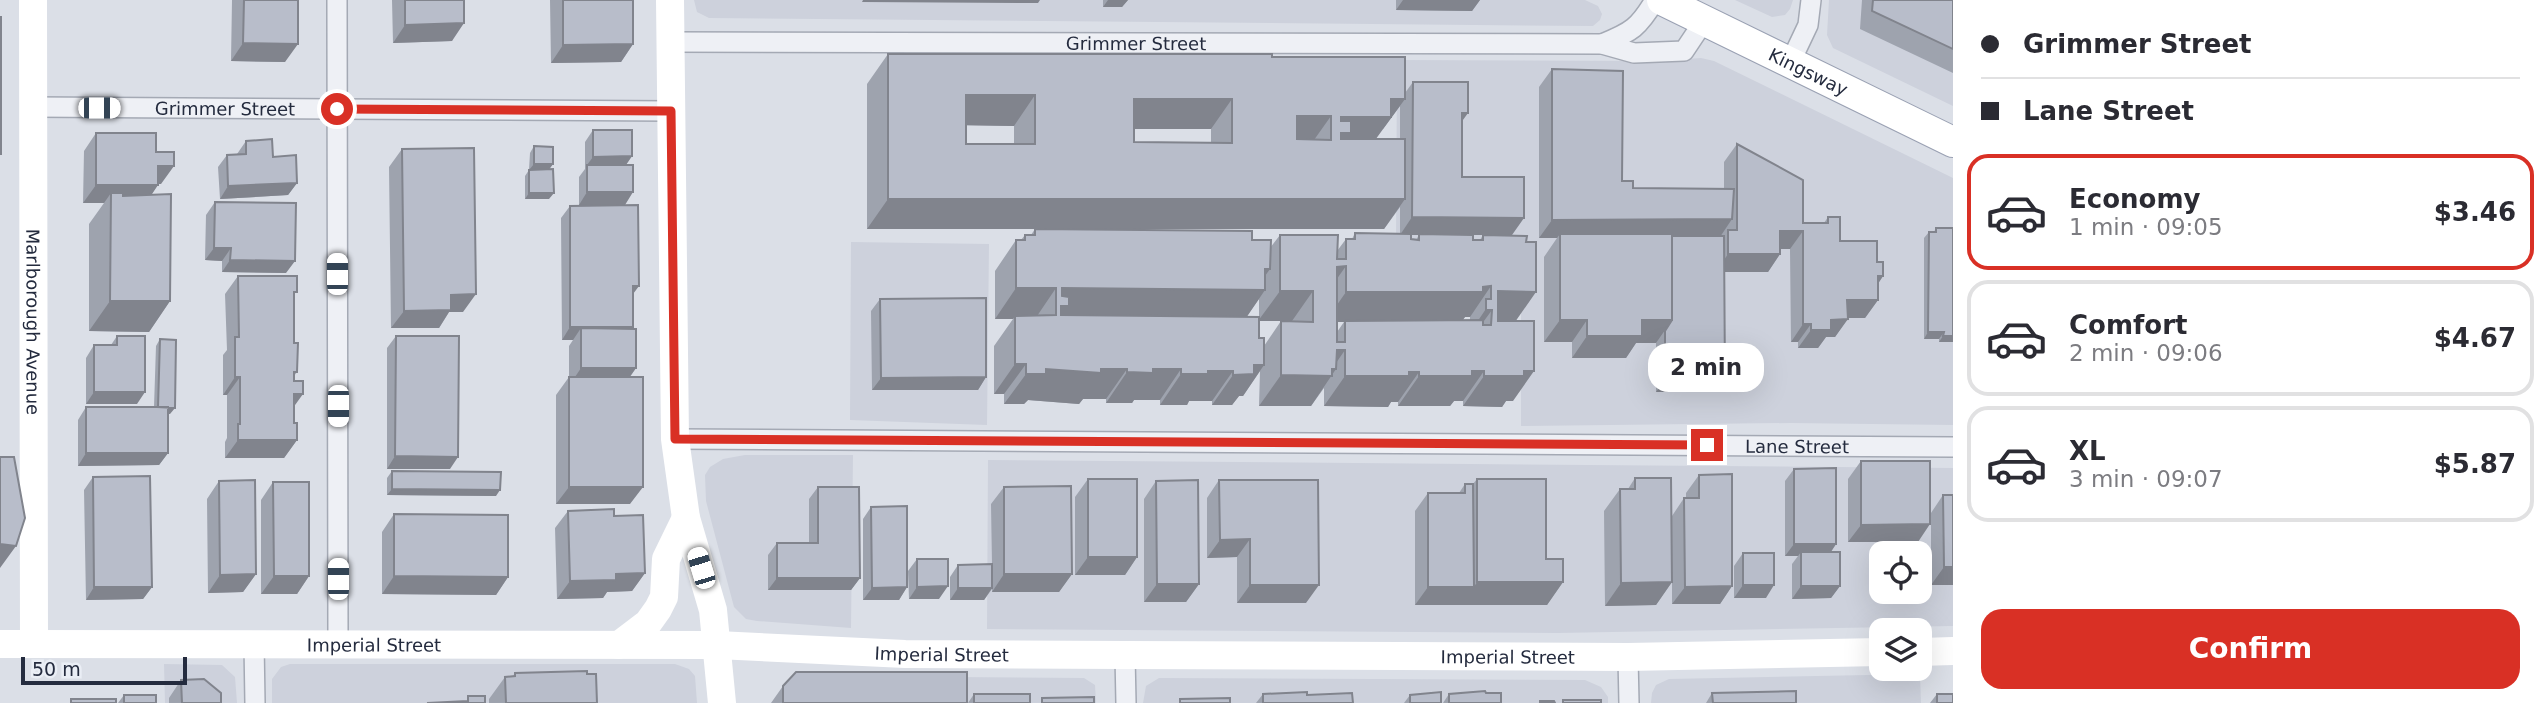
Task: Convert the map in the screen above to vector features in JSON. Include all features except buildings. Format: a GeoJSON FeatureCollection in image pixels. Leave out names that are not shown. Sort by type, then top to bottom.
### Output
{"type":"FeatureCollection","features":[{"type":"Feature","properties":{"kind":"main road","name":"Marlborough Avenue"},"geometry":{"type":"LineString","coordinates":[[33,0],[34,644]]}},
{"type":"Feature","properties":{"kind":"main road"},"geometry":{"type":"LineString","coordinates":[[670,0],[675,439],[685,518],[713,610],[722,703]]}},
{"type":"Feature","properties":{"kind":"main road","name":"Kingsway"},"geometry":{"type":"LineString","coordinates":[[1662,0],[1953,142]]}},
{"type":"Feature","properties":{"kind":"main road"},"geometry":{"type":"LineString","coordinates":[[619,645],[648,623],[659,609],[664,597],[666,559],[685,518]]}},
{"type":"Feature","properties":{"kind":"main road","name":"Imperial Street"},"geometry":{"type":"LineString","coordinates":[[0,644],[718,645],[905,654],[1125,655],[1628,657],[1869,652]]}},
{"type":"Feature","properties":{"kind":"main road"},"geometry":{"type":"LineString","coordinates":[[1932,652],[1953,651]]}},
{"type":"Feature","properties":{"kind":"street"},"geometry":{"type":"LineString","coordinates":[[337,0],[338,643]]}},
{"type":"Feature","properties":{"kind":"street","name":"Grimmer Street"},"geometry":{"type":"LineString","coordinates":[[1602,44],[1641,24],[1655,0]]}},
{"type":"Feature","properties":{"kind":"street"},"geometry":{"type":"LineString","coordinates":[[1790,63],[1808,25],[1811,0]]}},
{"type":"Feature","properties":{"kind":"street","name":"Grimmer Street"},"geometry":{"type":"LineString","coordinates":[[670,42],[1602,44],[1634,53],[1684,51],[1704,21]]}},
{"type":"Feature","properties":{"kind":"street","name":"Grimmer Street"},"geometry":{"type":"LineString","coordinates":[[33,107],[671,111]]}},
{"type":"Feature","properties":{"kind":"street","name":"Lane Street"},"geometry":{"type":"LineString","coordinates":[[675,439],[1953,447]]}},
{"type":"Feature","properties":{"kind":"street"},"geometry":{"type":"LineString","coordinates":[[254,643],[256,703]]}},
{"type":"Feature","properties":{"kind":"street"},"geometry":{"type":"LineString","coordinates":[[1125,655],[1126,703]]}},
{"type":"Feature","properties":{"kind":"street"},"geometry":{"type":"LineString","coordinates":[[1628,657],[1629,703]]}},
{"type":"Feature","properties":{"kind":"shaded area"},"geometry":{"type":"Polygon","coordinates":[[[694,0],[1585,0],[1598,6],[1602,14],[1593,26],[709,18],[697,12],[694,0]]]}},
{"type":"Feature","properties":{"kind":"shaded area"},"geometry":{"type":"Polygon","coordinates":[[[1735,0],[1793,0],[1785,15],[1772,17],[1735,0]]]}},
{"type":"Feature","properties":{"kind":"shaded area"},"geometry":{"type":"Polygon","coordinates":[[[1829,0],[1953,0],[1953,106],[1833,48],[1827,35],[1829,0]]]}},
{"type":"Feature","properties":{"kind":"shaded area"},"geometry":{"type":"Polygon","coordinates":[[[1701,58],[1714,61],[1953,178],[1953,425],[1791,423],[1521,426],[1521,245],[1396,244],[1397,60],[1657,61],[1701,58]]]}},
{"type":"Feature","properties":{"kind":"shaded area"},"geometry":{"type":"Polygon","coordinates":[[[851,242],[989,244],[987,425],[850,420],[851,242]]]}},
{"type":"Feature","properties":{"kind":"shaded area"},"geometry":{"type":"Polygon","coordinates":[[[745,455],[853,455],[851,628],[757,621],[746,619],[734,607],[706,501],[705,475],[710,467],[723,459],[745,455]]]}},
{"type":"Feature","properties":{"kind":"shaded area"},"geometry":{"type":"Polygon","coordinates":[[[988,460],[1953,468],[1953,626],[1932,626],[1932,618],[1869,618],[1869,627],[1557,633],[987,629],[988,460]]]}},
{"type":"Feature","properties":{"kind":"shaded area"},"geometry":{"type":"Polygon","coordinates":[[[164,664],[222,665],[235,677],[237,703],[165,703],[164,664]]]}},
{"type":"Feature","properties":{"kind":"shaded area"},"geometry":{"type":"Polygon","coordinates":[[[290,664],[675,664],[689,669],[695,676],[697,703],[272,703],[272,679],[281,667],[290,664]]]}},
{"type":"Feature","properties":{"kind":"shaded area"},"geometry":{"type":"Polygon","coordinates":[[[1869,675],[1869,681],[1920,681],[1921,703],[1651,703],[1656,685],[1669,679],[1869,675]]]}},
{"type":"Feature","properties":{"kind":"shaded area"},"geometry":{"type":"Polygon","coordinates":[[[954,677],[1084,678],[1095,685],[1096,703],[955,703],[954,677]]]}},
{"type":"Feature","properties":{"kind":"shaded area"},"geometry":{"type":"Polygon","coordinates":[[[1159,678],[1585,680],[1601,687],[1608,697],[1608,703],[1143,703],[1146,686],[1159,678]]]}},
{"type":"Feature","properties":{"kind":"route"},"geometry":{"type":"LineString","coordinates":[[337,109],[671,111],[675,439],[1707,445]]}}]}
